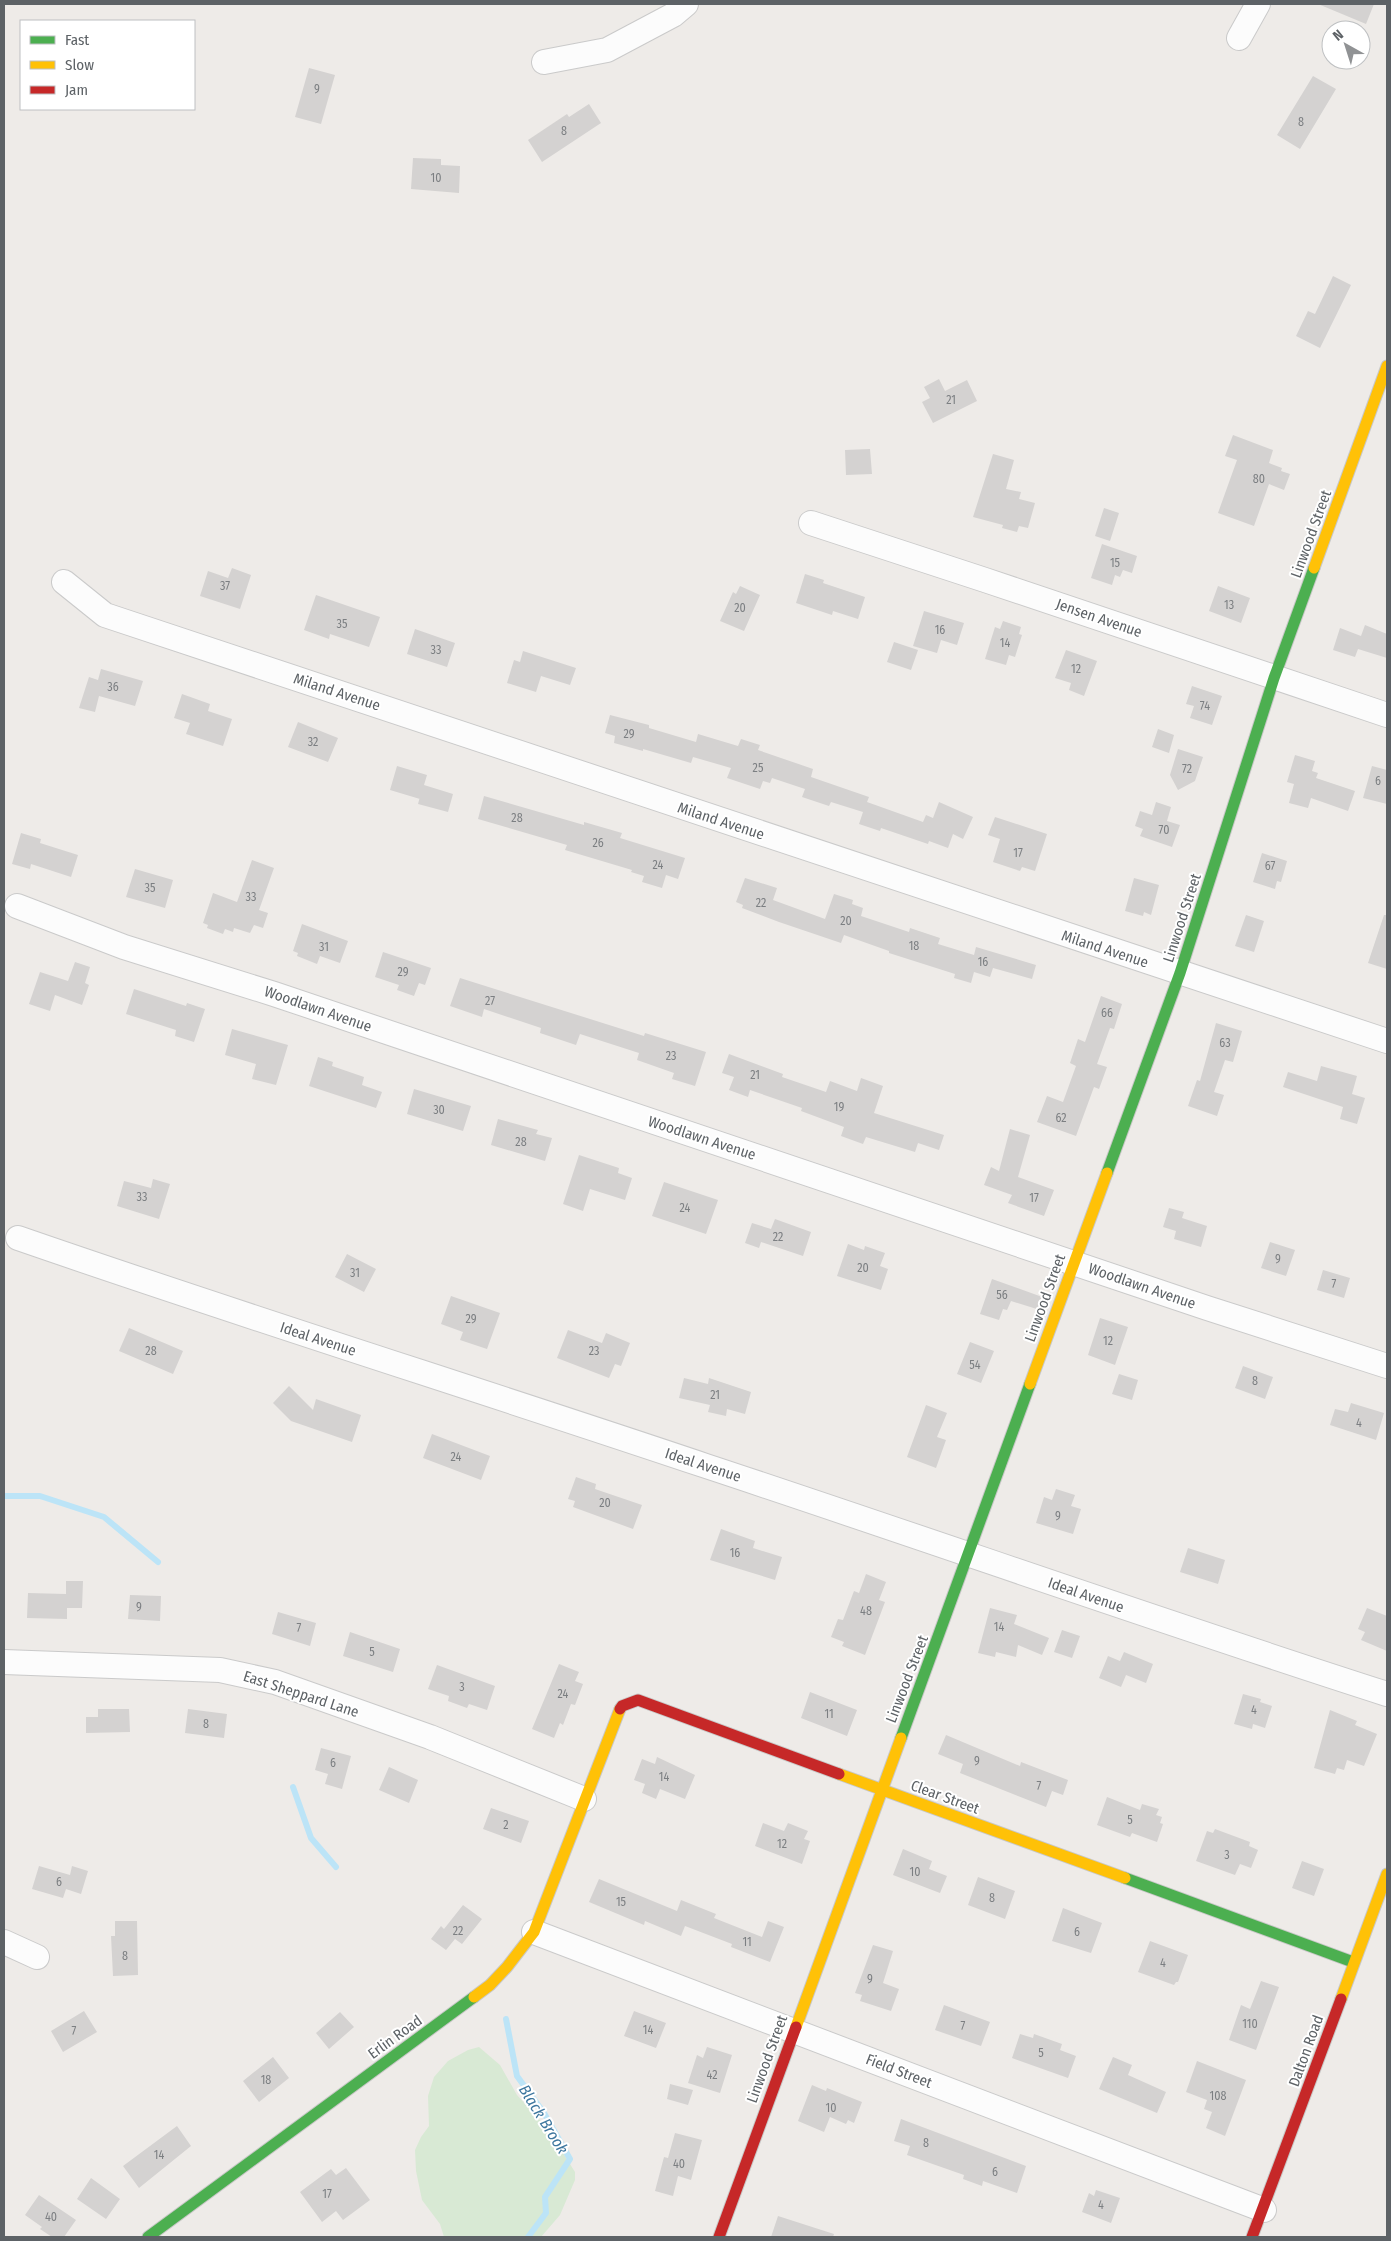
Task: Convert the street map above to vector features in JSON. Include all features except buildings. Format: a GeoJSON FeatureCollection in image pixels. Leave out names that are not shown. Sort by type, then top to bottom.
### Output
{"type":"FeatureCollection","features":[{"type":"Feature","properties":{"kind":"street"},"geometry":{"type":"LineString","coordinates":[[544,62],[607,50],[673,15],[686,4]]}},
{"type":"Feature","properties":{"kind":"street"},"geometry":{"type":"LineString","coordinates":[[1239,38],[1258,4]]}},
{"type":"Feature","properties":{"kind":"street","name":"Linwood Street"},"geometry":{"type":"LineString","coordinates":[[719,2237],[881,1790],[970,1553],[1073,1262],[1180,973],[1274,678],[1387,366]]}},
{"type":"Feature","properties":{"kind":"street","name":"Jensen Avenue"},"geometry":{"type":"LineString","coordinates":[[811,524],[985,580],[1387,715]]}},
{"type":"Feature","properties":{"kind":"street","name":"Miland Avenue"},"geometry":{"type":"LineString","coordinates":[[64,582],[105,615],[1387,1041]]}},
{"type":"Feature","properties":{"kind":"street","name":"Woodlawn Avenue"},"geometry":{"type":"LineString","coordinates":[[17,906],[124,947],[274,994],[1207,1308],[1387,1366]]}},
{"type":"Feature","properties":{"kind":"street","name":"Ideal Avenue"},"geometry":{"type":"LineString","coordinates":[[18,1238],[209,1304],[578,1423],[970,1553],[1089,1597],[1387,1694]]}},
{"type":"Feature","properties":{"kind":"street","name":"East Sheppard Lane"},"geometry":{"type":"LineString","coordinates":[[4,1662],[220,1670],[275,1682],[430,1737],[584,1799]]}},
{"type":"Feature","properties":{"kind":"street","name":"Clear Street"},"geometry":{"type":"LineString","coordinates":[[584,1799],[616,1714],[622,1706],[638,1700],[1353,1962]]}},
{"type":"Feature","properties":{"kind":"street","name":"Erlin Road"},"geometry":{"type":"LineString","coordinates":[[148,2237],[490,1985],[521,1951],[534,1932],[584,1799]]}},
{"type":"Feature","properties":{"kind":"street","name":"Dalton Road"},"geometry":{"type":"LineString","coordinates":[[1252,2237],[1264,2210],[1353,1962],[1387,1874]]}},
{"type":"Feature","properties":{"kind":"street","name":"Field Street"},"geometry":{"type":"LineString","coordinates":[[534,1932],[1264,2210]]}},
{"type":"Feature","properties":{"kind":"street"},"geometry":{"type":"LineString","coordinates":[[4,1942],[37,1957]]}},
{"type":"Feature","properties":{"kind":"green space"},"geometry":{"type":"Polygon","coordinates":[[[479,2047],[500,2065],[517,2095],[548,2129],[575,2172],[575,2180],[560,2215],[541,2237],[444,2237],[440,2224],[422,2200],[416,2171],[415,2150],[429,2126],[428,2096],[434,2077],[448,2061],[468,2050],[479,2047]]]}},
{"type":"Feature","properties":{"kind":"waterway","name":"Black Brook"},"geometry":{"type":"LineString","coordinates":[[4,1496],[40,1496],[104,1517],[158,1562]]}},
{"type":"Feature","properties":{"kind":"waterway","name":"Black Brook"},"geometry":{"type":"LineString","coordinates":[[293,1787],[311,1838],[336,1867]]}},
{"type":"Feature","properties":{"kind":"waterway","name":"Black Brook"},"geometry":{"type":"LineString","coordinates":[[506,2019],[517,2076],[544,2113],[570,2159],[545,2197],[546,2213],[528,2237]]}},
{"type":"Feature","properties":{"kind":"traffic: fast"},"geometry":{"type":"LineString","coordinates":[[1107,1173],[1180,973],[1274,678],[1314,568]]}},
{"type":"Feature","properties":{"kind":"traffic: fast"},"geometry":{"type":"LineString","coordinates":[[901,1738],[1030,1384]]}},
{"type":"Feature","properties":{"kind":"traffic: fast"},"geometry":{"type":"LineString","coordinates":[[1125,1878],[1353,1962]]}},
{"type":"Feature","properties":{"kind":"traffic: fast"},"geometry":{"type":"LineString","coordinates":[[148,2237],[474,1997]]}},
{"type":"Feature","properties":{"kind":"traffic: slow"},"geometry":{"type":"LineString","coordinates":[[1314,568],[1387,366]]}},
{"type":"Feature","properties":{"kind":"traffic: slow"},"geometry":{"type":"LineString","coordinates":[[1030,1384],[1107,1173]]}},
{"type":"Feature","properties":{"kind":"traffic: slow"},"geometry":{"type":"LineString","coordinates":[[474,1997],[490,1985],[507,1967],[534,1932],[620,1709]]}},
{"type":"Feature","properties":{"kind":"traffic: slow"},"geometry":{"type":"LineString","coordinates":[[796,2027],[901,1738]]}},
{"type":"Feature","properties":{"kind":"traffic: slow"},"geometry":{"type":"LineString","coordinates":[[839,1774],[1125,1878]]}},
{"type":"Feature","properties":{"kind":"traffic: slow"},"geometry":{"type":"LineString","coordinates":[[1341,1999],[1387,1874]]}},
{"type":"Feature","properties":{"kind":"traffic: jam"},"geometry":{"type":"LineString","coordinates":[[620,1709],[622,1706],[638,1700],[839,1774]]}},
{"type":"Feature","properties":{"kind":"traffic: jam"},"geometry":{"type":"LineString","coordinates":[[1252,2237],[1341,1999]]}},
{"type":"Feature","properties":{"kind":"traffic: jam"},"geometry":{"type":"LineString","coordinates":[[719,2237],[796,2027]]}}]}
